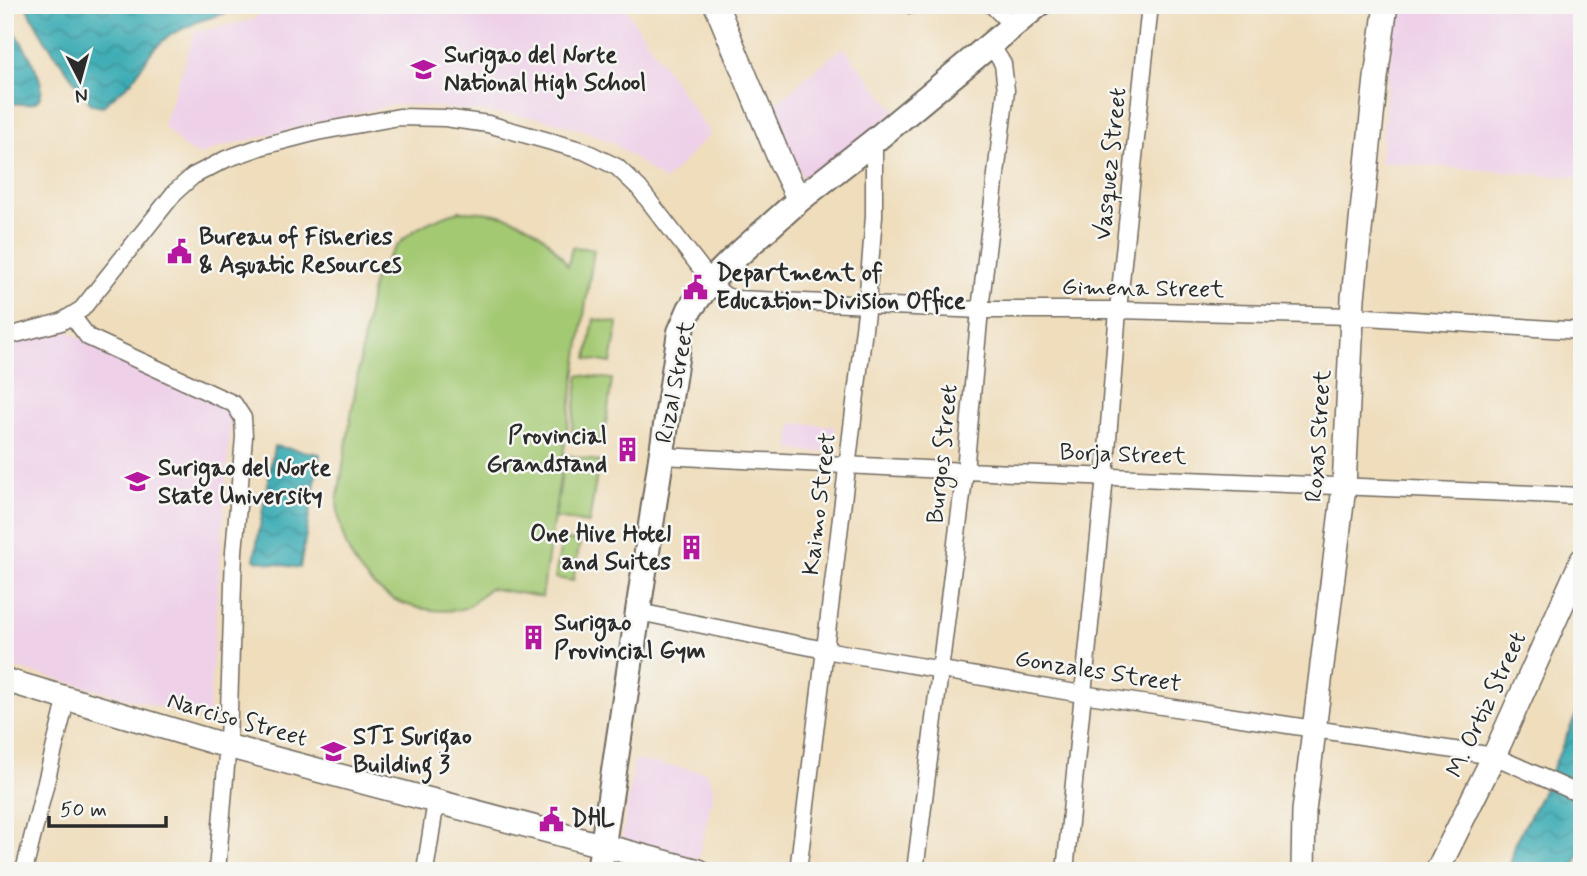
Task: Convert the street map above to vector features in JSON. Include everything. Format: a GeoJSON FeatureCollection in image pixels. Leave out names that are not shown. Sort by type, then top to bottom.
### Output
{"type":"FeatureCollection","features":[{"type":"Feature","properties":{"kind":"main road","name":"Rizal Street"},"geometry":{"type":"LineString","coordinates":[[601,859],[680,332],[690,309],[711,281],[799,200],[1038,5]]}},
{"type":"Feature","properties":{"kind":"street"},"geometry":{"type":"LineString","coordinates":[[716,5],[799,200]]}},
{"type":"Feature","properties":{"kind":"street"},"geometry":{"type":"LineString","coordinates":[[992,5],[1013,26]]}},
{"type":"Feature","properties":{"kind":"street","name":"Vasquez Street"},"geometry":{"type":"LineString","coordinates":[[1065,871],[1150,5]]}},
{"type":"Feature","properties":{"kind":"street","name":"Roxas Street"},"geometry":{"type":"LineString","coordinates":[[1303,871],[1304,811],[1344,487],[1352,316],[1386,5]]}},
{"type":"Feature","properties":{"kind":"street","name":"Burgos Street"},"geometry":{"type":"LineString","coordinates":[[915,871],[965,471],[980,310],[1006,90],[1003,64],[991,45]]}},
{"type":"Feature","properties":{"kind":"street","name":"Gimena Street"},"geometry":{"type":"LineString","coordinates":[[72,316],[90,301],[175,192],[193,176],[226,159],[263,146],[317,132],[399,117],[446,118],[488,124],[584,151],[617,167],[639,188],[711,281],[726,296],[736,299],[980,310],[1118,310],[1352,316],[1582,331]]}},
{"type":"Feature","properties":{"kind":"street","name":"Kaimo Street"},"geometry":{"type":"LineString","coordinates":[[798,871],[867,304],[874,205],[874,141]]}},
{"type":"Feature","properties":{"kind":"street"},"geometry":{"type":"LineString","coordinates":[[5,337],[72,316],[88,337],[234,404],[243,418],[244,437],[232,583],[227,746],[217,871]]}},
{"type":"Feature","properties":{"kind":"street","name":"Borja Street"},"geometry":{"type":"LineString","coordinates":[[662,456],[1582,496]]}},
{"type":"Feature","properties":{"kind":"street","name":"M. Ortiz Street"},"geometry":{"type":"LineString","coordinates":[[1437,871],[1494,756],[1582,560]]}},
{"type":"Feature","properties":{"kind":"street","name":"Gonzales Street"},"geometry":{"type":"LineString","coordinates":[[639,612],[825,650],[1082,694],[1494,756],[1582,795]]}},
{"type":"Feature","properties":{"kind":"street","name":"Narciso Street"},"geometry":{"type":"LineString","coordinates":[[5,680],[227,746],[436,801],[601,859],[699,871]]}},
{"type":"Feature","properties":{"kind":"street"},"geometry":{"type":"LineString","coordinates":[[24,871],[67,697]]}},
{"type":"Feature","properties":{"kind":"street"},"geometry":{"type":"LineString","coordinates":[[425,871],[436,801]]}},
{"type":"Feature","properties":{"kind":"shaded area","name":"Surigao del Norte National High School"},"geometry":{"type":"Polygon","coordinates":[[[268,5],[623,5],[710,134],[665,181],[610,141],[580,129],[535,117],[414,105],[390,105],[224,146],[200,155],[188,151],[163,125],[195,32],[253,20],[268,5]]]}},
{"type":"Feature","properties":{"kind":"shaded area"},"geometry":{"type":"Polygon","coordinates":[[[1395,5],[1582,5],[1582,178],[1380,162],[1395,5]]]}},
{"type":"Feature","properties":{"kind":"shaded area"},"geometry":{"type":"Polygon","coordinates":[[[843,47],[896,111],[806,185],[769,108],[843,47]]]}},
{"type":"Feature","properties":{"kind":"shaded area","name":"Surigao del Norte State University"},"geometry":{"type":"Polygon","coordinates":[[[64,329],[98,348],[232,407],[208,720],[5,665],[5,344],[64,329]]]}},
{"type":"Feature","properties":{"kind":"shaded area"},"geometry":{"type":"Polygon","coordinates":[[[792,423],[835,426],[834,453],[790,450],[792,423]]]}},
{"type":"Feature","properties":{"kind":"shaded area"},"geometry":{"type":"Polygon","coordinates":[[[634,760],[706,772],[714,790],[698,859],[622,839],[634,760]]]}},
{"type":"Feature","properties":{"kind":"green space"},"geometry":{"type":"Polygon","coordinates":[[[459,211],[493,214],[522,222],[546,239],[568,266],[572,247],[594,249],[542,597],[489,588],[465,608],[440,611],[410,606],[392,598],[376,588],[363,575],[345,542],[337,502],[373,281],[390,254],[408,236],[430,222],[459,211]]]}},
{"type":"Feature","properties":{"kind":"green space"},"geometry":{"type":"Polygon","coordinates":[[[594,319],[618,323],[611,363],[587,359],[594,319]]]}},
{"type":"Feature","properties":{"kind":"green space"},"geometry":{"type":"Polygon","coordinates":[[[579,375],[612,379],[604,440],[571,436],[579,375]]]}},
{"type":"Feature","properties":{"kind":"green space"},"geometry":{"type":"Polygon","coordinates":[[[565,455],[599,461],[589,523],[555,518],[565,455]]]}},
{"type":"Feature","properties":{"kind":"green space"},"geometry":{"type":"Polygon","coordinates":[[[562,539],[580,542],[573,581],[555,578],[562,539]]]}},
{"type":"Feature","properties":{"kind":"water"},"geometry":{"type":"Polygon","coordinates":[[[25,5],[239,5],[236,10],[199,21],[168,36],[152,51],[131,82],[103,106],[91,104],[45,40],[25,5]]]}},
{"type":"Feature","properties":{"kind":"water"},"geometry":{"type":"Polygon","coordinates":[[[5,17],[25,48],[38,76],[40,97],[33,103],[5,102],[5,17]]]}},
{"type":"Feature","properties":{"kind":"water"},"geometry":{"type":"Polygon","coordinates":[[[274,446],[320,454],[300,568],[254,560],[274,446]]]}},
{"type":"Feature","properties":{"kind":"water"},"geometry":{"type":"Polygon","coordinates":[[[1582,701],[1582,849],[1572,871],[1509,871],[1515,844],[1541,795],[1582,701]]]}},
{"type":"Feature","properties":{"kind":"place","name":"Surigao del Norte National High School"},"geometry":{"type":"Point","coordinates":[424,69]}},
{"type":"Feature","properties":{"kind":"place","name":"Bureau of Fisheries & Aquatic Resources"},"geometry":{"type":"Point","coordinates":[179,251]}},
{"type":"Feature","properties":{"kind":"place","name":"Department of Education-Division Office"},"geometry":{"type":"Point","coordinates":[696,287]}},
{"type":"Feature","properties":{"kind":"place","name":"Provincial Grandstand"},"geometry":{"type":"Point","coordinates":[627,450]}},
{"type":"Feature","properties":{"kind":"place","name":"Surigao del Norte State University"},"geometry":{"type":"Point","coordinates":[138,482]}},
{"type":"Feature","properties":{"kind":"place","name":"One Hive Hotel and Suites"},"geometry":{"type":"Point","coordinates":[691,548]}},
{"type":"Feature","properties":{"kind":"place","name":"Surigao Provincial Gym"},"geometry":{"type":"Point","coordinates":[534,637]}},
{"type":"Feature","properties":{"kind":"place","name":"STI Surigao Building 3"},"geometry":{"type":"Point","coordinates":[333,751]}},
{"type":"Feature","properties":{"kind":"place","name":"DHL"},"geometry":{"type":"Point","coordinates":[551,819]}}]}
